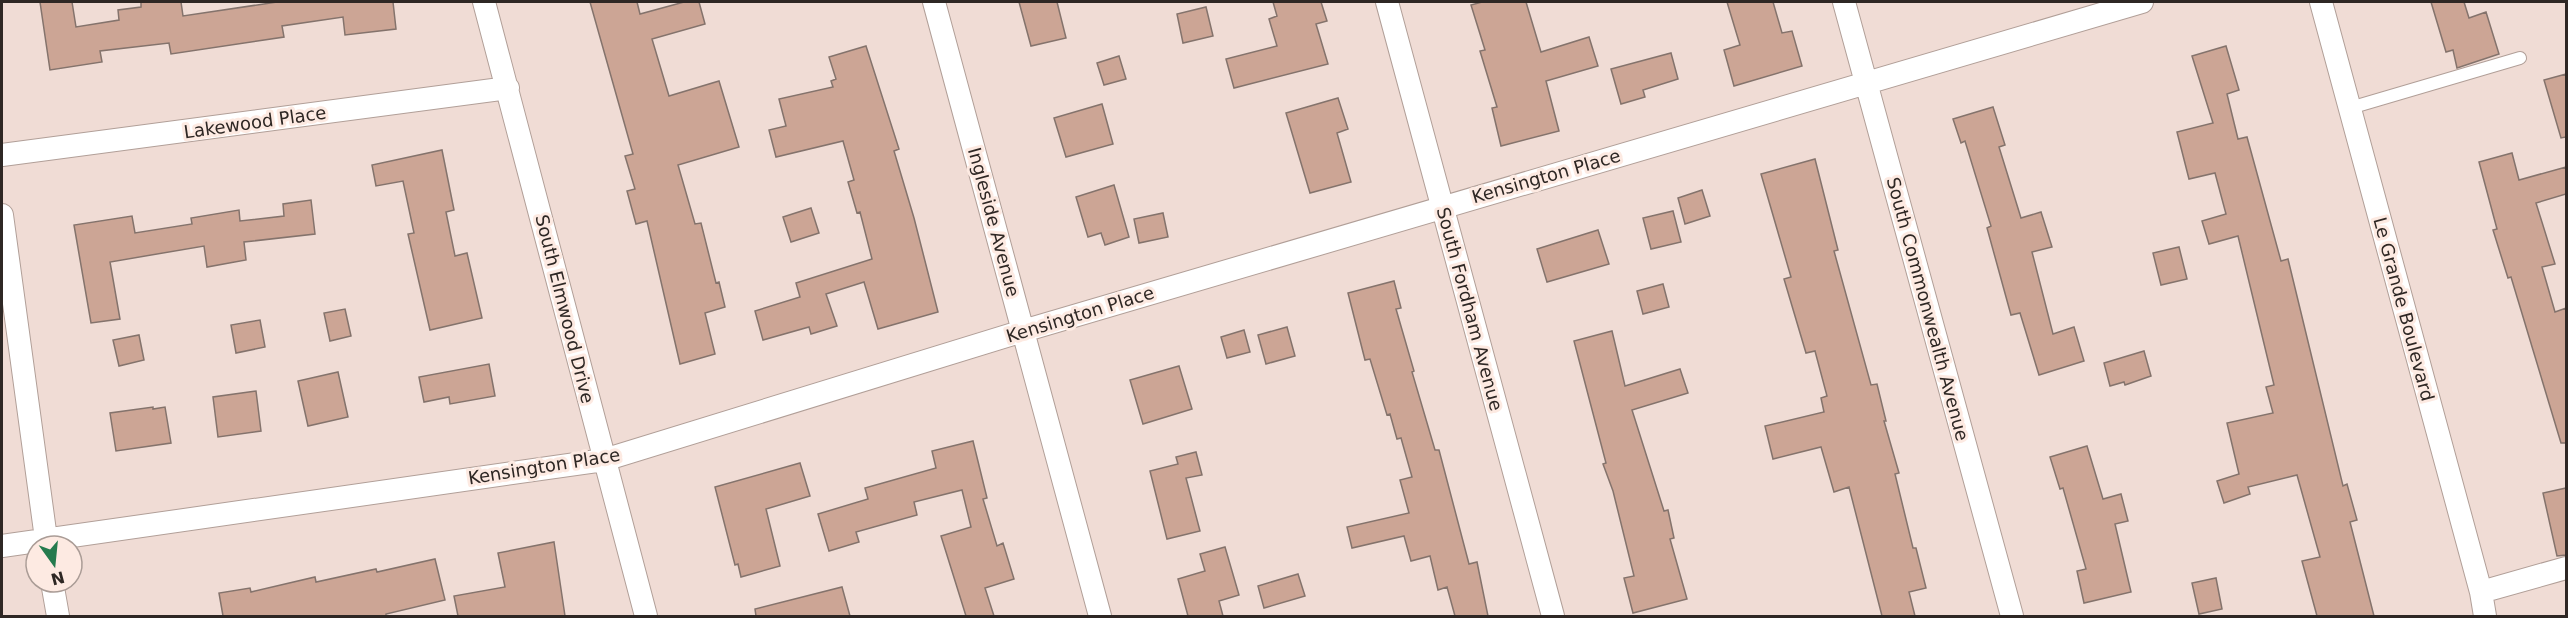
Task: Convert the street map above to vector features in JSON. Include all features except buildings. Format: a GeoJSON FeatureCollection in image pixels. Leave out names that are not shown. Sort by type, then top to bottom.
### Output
{"type":"FeatureCollection","features":[{"type":"Feature","properties":{"kind":"street","name":"South Elmwood Drive"},"geometry":{"type":"LineString","coordinates":[[484,2],[646,616]]}},
{"type":"Feature","properties":{"kind":"street","name":"Ingleside Avenue"},"geometry":{"type":"LineString","coordinates":[[934,2],[1100,616]]}},
{"type":"Feature","properties":{"kind":"street","name":"South Fordham Avenue"},"geometry":{"type":"LineString","coordinates":[[1387,2],[1553,616]]}},
{"type":"Feature","properties":{"kind":"street","name":"South Commonwealth Avenue"},"geometry":{"type":"LineString","coordinates":[[1845,2],[2012,616]]}},
{"type":"Feature","properties":{"kind":"street","name":"Kensington Place"},"geometry":{"type":"LineString","coordinates":[[84,537],[604,460],[1023,331],[2142,2]]}},
{"type":"Feature","properties":{"kind":"street","name":"Le Grande Boulevard"},"geometry":{"type":"LineString","coordinates":[[2320,2],[2481,592],[2485,616]]}},
{"type":"Feature","properties":{"kind":"street","name":"Lakewood Place"},"geometry":{"type":"LineString","coordinates":[[2,155],[508,88]]}},
{"type":"Feature","properties":{"kind":"street"},"geometry":{"type":"LineString","coordinates":[[2,214],[46,534]]}},
{"type":"Feature","properties":{"kind":"street","name":"Kensington Place"},"geometry":{"type":"LineString","coordinates":[[2,546],[24,545]]}},
{"type":"Feature","properties":{"kind":"street"},"geometry":{"type":"LineString","coordinates":[[2481,592],[2566,568]]}},
{"type":"Feature","properties":{"kind":"street"},"geometry":{"type":"LineString","coordinates":[[54,594],[58,616]]}},
{"type":"Feature","properties":{"kind":"lane"},"geometry":{"type":"LineString","coordinates":[[2350,108],[2520,58]]}}]}
